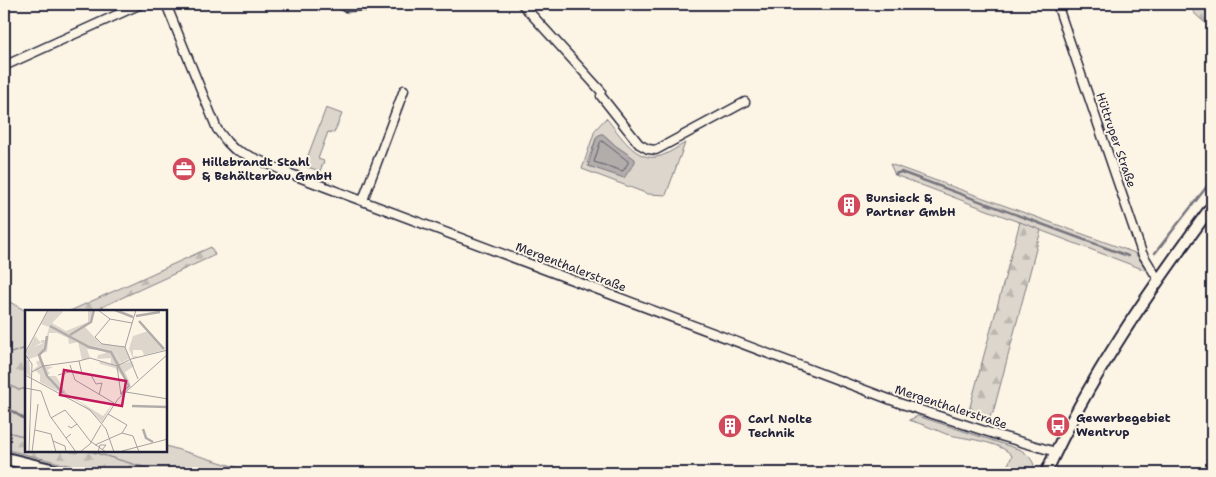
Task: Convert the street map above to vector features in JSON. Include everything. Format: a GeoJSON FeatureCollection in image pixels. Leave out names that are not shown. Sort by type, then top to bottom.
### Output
{"type":"FeatureCollection","features":[{"type":"Feature","properties":{"kind":"main road"},"geometry":{"type":"LineString","coordinates":[[1046,473],[1103,365],[1159,281],[1212,207]]}},
{"type":"Feature","properties":{"kind":"main road"},"geometry":{"type":"LineString","coordinates":[[4,458],[64,473]]}},
{"type":"Feature","properties":{"kind":"street"},"geometry":{"type":"LineString","coordinates":[[4,66],[141,4]]}},
{"type":"Feature","properties":{"kind":"street","name":"Mergenthalerstraße"},"geometry":{"type":"LineString","coordinates":[[166,4],[217,129],[234,148],[288,173],[902,404],[1056,452]]}},
{"type":"Feature","properties":{"kind":"street"},"geometry":{"type":"LineString","coordinates":[[342,4],[345,7],[409,4]]}},
{"type":"Feature","properties":{"kind":"street"},"geometry":{"type":"LineString","coordinates":[[522,4],[601,94],[639,144],[648,149],[656,150],[745,102]]}},
{"type":"Feature","properties":{"kind":"street","name":"Hüttruper Straße"},"geometry":{"type":"LineString","coordinates":[[1057,4],[1142,253],[1159,281]]}},
{"type":"Feature","properties":{"kind":"street"},"geometry":{"type":"LineString","coordinates":[[363,200],[404,90]]}},
{"type":"Feature","properties":{"kind":"green space"},"geometry":{"type":"Polygon","coordinates":[[[1188,4],[1212,4],[1212,29],[1195,14],[1188,4]]]}},
{"type":"Feature","properties":{"kind":"green space"},"geometry":{"type":"Polygon","coordinates":[[[326,108],[342,114],[334,133],[328,132],[318,159],[324,161],[320,171],[304,166],[326,108]]]}},
{"type":"Feature","properties":{"kind":"green space"},"geometry":{"type":"Polygon","coordinates":[[[606,118],[629,146],[644,156],[661,156],[685,143],[666,195],[648,194],[582,169],[595,130],[606,118]],[[603,134],[597,136],[587,163],[632,157],[603,134]]]}},
{"type":"Feature","properties":{"kind":"green space"},"geometry":{"type":"Polygon","coordinates":[[[890,164],[1135,253],[1145,270],[895,175],[890,164]]]}},
{"type":"Feature","properties":{"kind":"green space"},"geometry":{"type":"Polygon","coordinates":[[[1020,222],[1041,230],[990,420],[968,414],[1020,222]]]}},
{"type":"Feature","properties":{"kind":"green space"},"geometry":{"type":"Polygon","coordinates":[[[211,247],[215,255],[95,310],[72,310],[211,247]]]}},
{"type":"Feature","properties":{"kind":"green space"},"geometry":{"type":"Polygon","coordinates":[[[4,296],[8,301],[25,310],[25,348],[11,353],[4,341],[4,296]]]}},
{"type":"Feature","properties":{"kind":"green space"},"geometry":{"type":"Polygon","coordinates":[[[4,341],[11,353],[25,348],[25,388],[19,390],[4,382],[4,341]]]}},
{"type":"Feature","properties":{"kind":"green space"},"geometry":{"type":"Polygon","coordinates":[[[4,382],[19,390],[25,388],[25,437],[4,431],[4,382]]]}},
{"type":"Feature","properties":{"kind":"green space"},"geometry":{"type":"Polygon","coordinates":[[[918,416],[1021,450],[1031,460],[1035,473],[1004,473],[1012,456],[1007,451],[982,441],[946,434],[909,420],[918,416]]]}},
{"type":"Feature","properties":{"kind":"green space"},"geometry":{"type":"Polygon","coordinates":[[[4,431],[25,437],[25,452],[92,452],[163,473],[100,473],[4,449],[4,431]]]}},
{"type":"Feature","properties":{"kind":"green space"},"geometry":{"type":"Polygon","coordinates":[[[168,447],[256,473],[163,473],[92,452],[168,452],[168,447]]]}},
{"type":"Feature","properties":{"kind":"water"},"geometry":{"type":"Polygon","coordinates":[[[600,134],[603,134],[635,159],[635,162],[624,178],[588,166],[596,139],[600,134]]]}},
{"type":"Feature","properties":{"kind":"waterway"},"geometry":{"type":"LineString","coordinates":[[895,174],[901,172],[1128,256]]}},
{"type":"Feature","properties":{"kind":"waterway"},"geometry":{"type":"LineString","coordinates":[[1155,253],[1212,180]]}},
{"type":"Feature","properties":{"kind":"waterway"},"geometry":{"type":"LineString","coordinates":[[4,406],[25,419]]}},
{"type":"Feature","properties":{"kind":"place","name":"Hillebrandt Stahl & Behälterbau GmbH"},"geometry":{"type":"Point","coordinates":[184,169]}},
{"type":"Feature","properties":{"kind":"place","name":"Bunsieck & Partner GmbH"},"geometry":{"type":"Point","coordinates":[849,205]}},
{"type":"Feature","properties":{"kind":"place","name":"Gewerbegebiet Wentrup"},"geometry":{"type":"Point","coordinates":[1058,425]}},
{"type":"Feature","properties":{"kind":"place","name":"Carl Nolte Technik"},"geometry":{"type":"Point","coordinates":[730,426]}}]}
